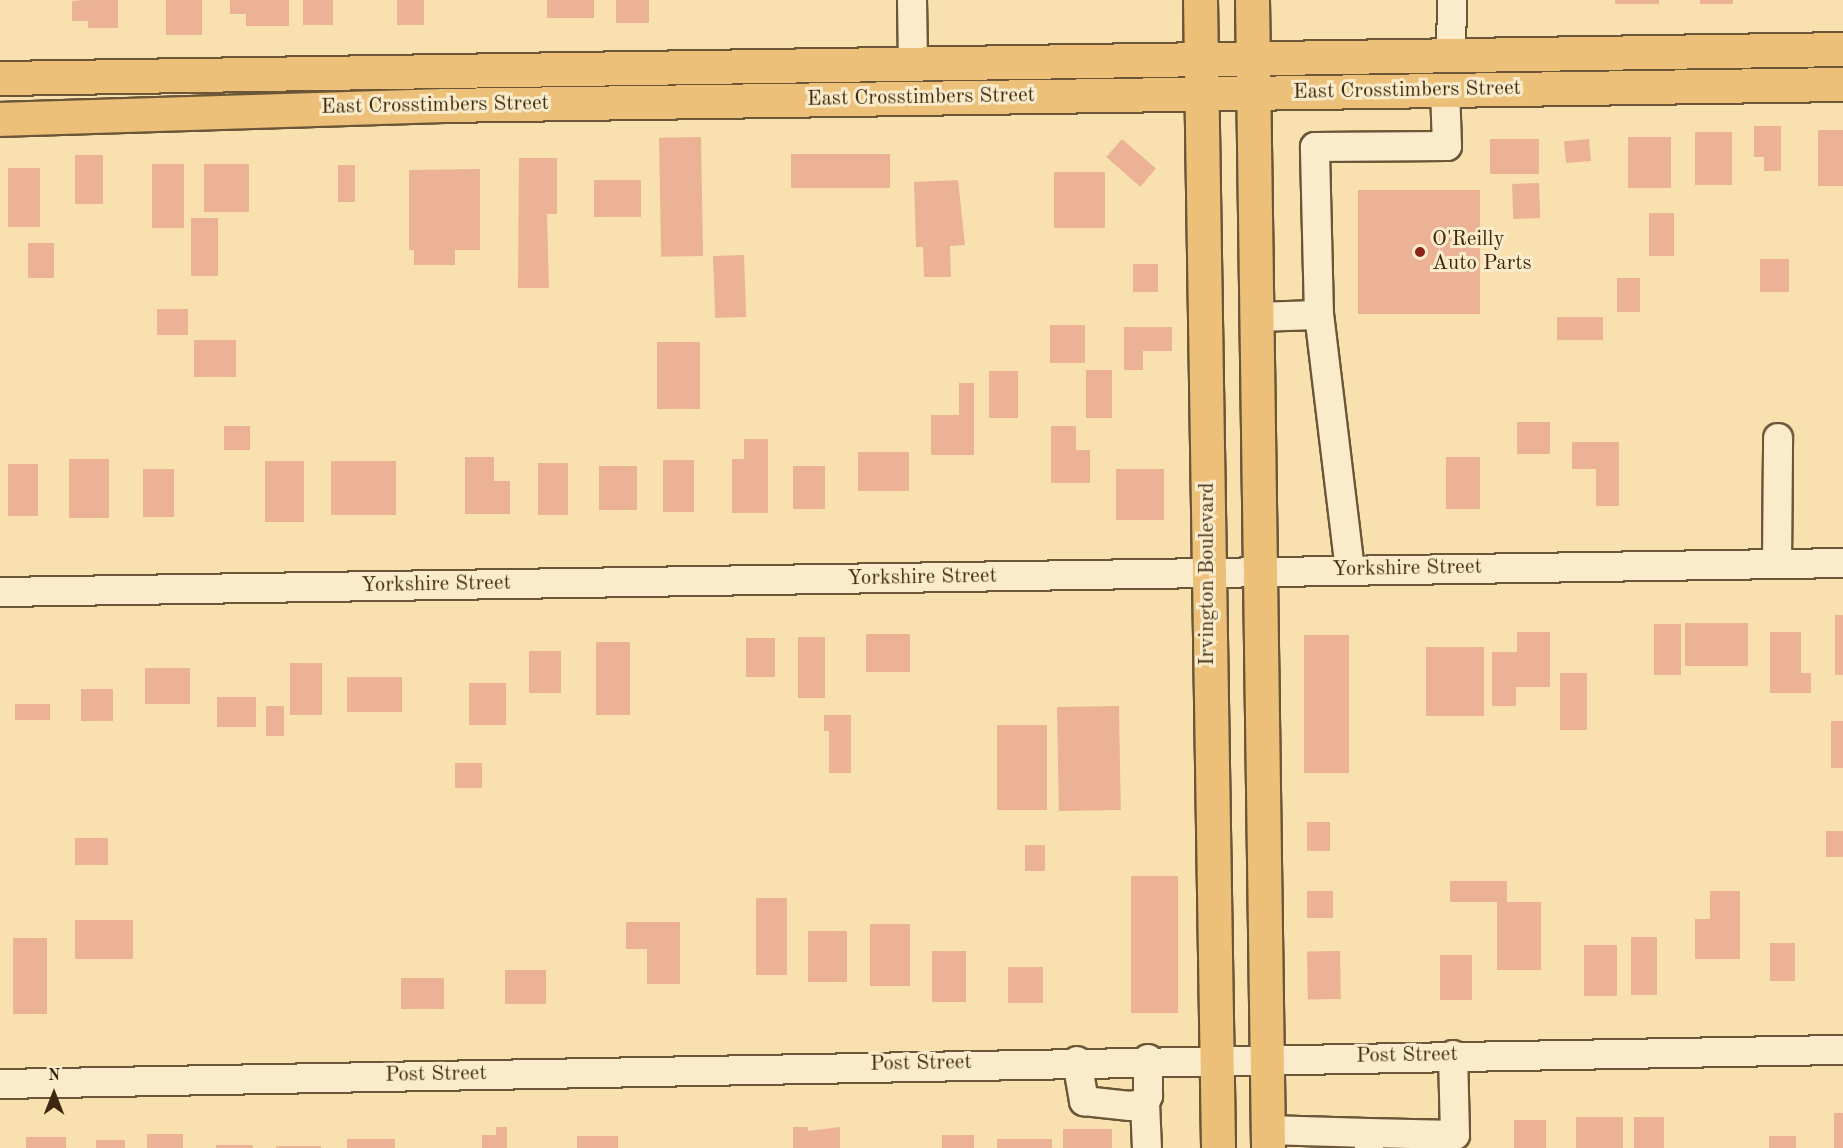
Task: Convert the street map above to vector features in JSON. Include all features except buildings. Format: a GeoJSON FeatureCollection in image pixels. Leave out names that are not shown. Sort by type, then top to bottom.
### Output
{"type":"FeatureCollection","features":[{"type":"Feature","properties":{"kind":"main road","name":"Irvington Boulevard"},"geometry":{"type":"LineString","coordinates":[[1200,0],[1204,94],[1210,820],[1218,1148]]}},
{"type":"Feature","properties":{"kind":"main road"},"geometry":{"type":"LineString","coordinates":[[1252,0],[1268,1139]]}},
{"type":"Feature","properties":{"kind":"main road","name":"East Crosstimbers Street"},"geometry":{"type":"LineString","coordinates":[[0,78],[1843,49]]}},
{"type":"Feature","properties":{"kind":"main road"},"geometry":{"type":"LineString","coordinates":[[1639,87],[1640,52]]}},
{"type":"Feature","properties":{"kind":"main road"},"geometry":{"type":"LineString","coordinates":[[915,63],[917,98]]}},
{"type":"Feature","properties":{"kind":"main road"},"geometry":{"type":"LineString","coordinates":[[443,105],[445,71]]}},
{"type":"Feature","properties":{"kind":"main road"},"geometry":{"type":"LineString","coordinates":[[124,76],[126,112]]}},
{"type":"Feature","properties":{"kind":"main road","name":"East Crosstimbers Street"},"geometry":{"type":"LineString","coordinates":[[0,119],[126,112],[443,105],[1843,84]]}},
{"type":"Feature","properties":{"kind":"main road"},"geometry":{"type":"LineString","coordinates":[[1206,317],[1255,317]]}},
{"type":"Feature","properties":{"kind":"main road"},"geometry":{"type":"LineString","coordinates":[[1210,820],[1263,819]]}},
{"type":"Feature","properties":{"kind":"street"},"geometry":{"type":"LineString","coordinates":[[912,0],[915,63]]}},
{"type":"Feature","properties":{"kind":"street"},"geometry":{"type":"LineString","coordinates":[[1451,55],[1452,0]]}},
{"type":"Feature","properties":{"kind":"street"},"geometry":{"type":"LineString","coordinates":[[1350,570],[1319,315],[1315,147],[1447,146],[1445,90]]}},
{"type":"Feature","properties":{"kind":"street"},"geometry":{"type":"LineString","coordinates":[[1255,317],[1319,315]]}},
{"type":"Feature","properties":{"kind":"street"},"geometry":{"type":"LineString","coordinates":[[1777,564],[1778,438]]}},
{"type":"Feature","properties":{"kind":"street","name":"Yorkshire Street"},"geometry":{"type":"LineString","coordinates":[[0,592],[1843,563]]}},
{"type":"Feature","properties":{"kind":"street","name":"Post Street"},"geometry":{"type":"LineString","coordinates":[[0,1084],[1148,1059],[1843,1050]]}},
{"type":"Feature","properties":{"kind":"street"},"geometry":{"type":"LineString","coordinates":[[1268,1139],[1369,1141],[1455,1135],[1453,1055]]}},
{"type":"Feature","properties":{"kind":"street"},"geometry":{"type":"LineString","coordinates":[[1147,1148],[1145,1104],[1148,1059]]}},
{"type":"Feature","properties":{"kind":"street"},"geometry":{"type":"LineString","coordinates":[[1077,1061],[1084,1101],[1145,1104]]}},
{"type":"Feature","properties":{"kind":"place","name":"O'Reilly Auto Parts"},"geometry":{"type":"Point","coordinates":[1420,252]}}]}
